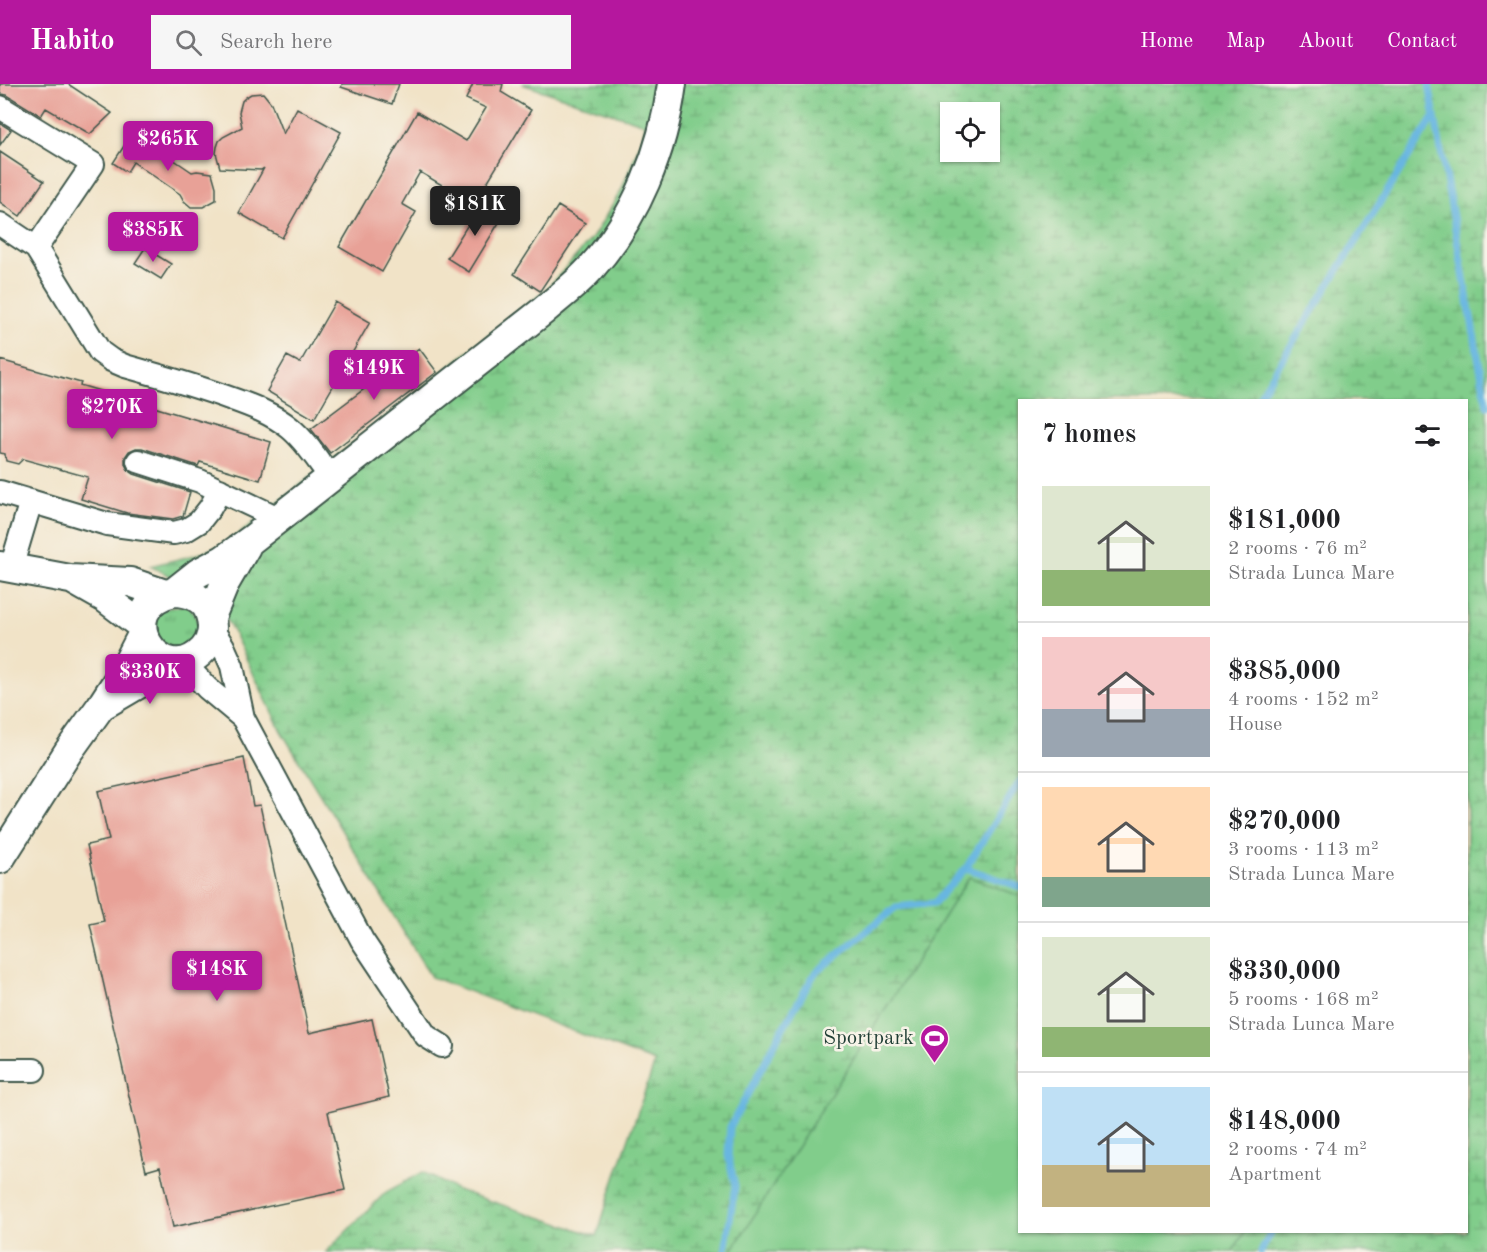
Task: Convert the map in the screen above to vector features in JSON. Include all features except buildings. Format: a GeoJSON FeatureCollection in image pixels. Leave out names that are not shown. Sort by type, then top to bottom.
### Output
{"type":"FeatureCollection","features":[{"type":"Feature","properties":{"kind":"main road"},"geometry":{"type":"LineString","coordinates":[[177,662],[155,653],[147,644],[143,629],[144,616],[156,598],[170,593],[251,540],[552,303],[591,268],[631,212],[645,182],[658,150],[668,112],[672,84]]}},
{"type":"Feature","properties":{"kind":"main road"},"geometry":{"type":"LineString","coordinates":[[101,706],[177,662],[196,656],[202,651],[211,637],[212,623],[225,583],[251,540]]}},
{"type":"Feature","properties":{"kind":"main road"},"geometry":{"type":"LineString","coordinates":[[6,567],[70,579],[130,582],[170,593],[190,594],[198,598],[208,610],[212,623]]}},
{"type":"Feature","properties":{"kind":"main road"},"geometry":{"type":"LineString","coordinates":[[70,579],[105,598],[143,629]]}},
{"type":"Feature","properties":{"kind":"main road"},"geometry":{"type":"LineString","coordinates":[[0,859],[123,672],[143,629]]}},
{"type":"Feature","properties":{"kind":"lane"},"geometry":{"type":"LineString","coordinates":[[0,107],[93,164],[36,248]]}},
{"type":"Feature","properties":{"kind":"lane"},"geometry":{"type":"LineString","coordinates":[[0,224],[36,248],[100,352],[125,366],[217,393],[270,415],[290,428],[306,444],[331,478]]}},
{"type":"Feature","properties":{"kind":"lane"},"geometry":{"type":"LineString","coordinates":[[138,461],[200,481],[278,518]]}},
{"type":"Feature","properties":{"kind":"lane"},"geometry":{"type":"LineString","coordinates":[[0,492],[107,524],[174,533],[186,530],[199,522],[220,490]]}},
{"type":"Feature","properties":{"kind":"lane"},"geometry":{"type":"LineString","coordinates":[[6,567],[31,501]]}},
{"type":"Feature","properties":{"kind":"lane"},"geometry":{"type":"LineString","coordinates":[[212,623],[232,666],[243,718],[362,940],[426,1036],[442,1046]]}},
{"type":"Feature","properties":{"kind":"lane"},"geometry":{"type":"LineString","coordinates":[[177,662],[243,718]]}},
{"type":"Feature","properties":{"kind":"lane"},"geometry":{"type":"LineString","coordinates":[[0,1070],[34,1070]]}},
{"type":"Feature","properties":{"kind":"green space"},"geometry":{"type":"Polygon","coordinates":[[[522,84],[1487,84],[1487,1252],[326,1252],[386,1192],[423,1172],[457,1190],[597,1236],[655,1062],[431,977],[281,731],[230,625],[205,593],[150,566],[195,555],[226,544],[546,290],[593,237],[621,191],[643,136],[645,124],[522,84]]]}},
{"type":"Feature","properties":{"kind":"green space"},"geometry":{"type":"Polygon","coordinates":[[[189,604],[203,632],[179,651],[157,640],[156,617],[160,610],[189,604]]]}},
{"type":"Feature","properties":{"kind":"green space","name":"Sportpark"},"geometry":{"type":"Polygon","coordinates":[[[969,877],[1018,895],[1018,1233],[1244,1233],[1232,1252],[731,1252],[969,877]]]}},
{"type":"Feature","properties":{"kind":"waterway"},"geometry":{"type":"LineString","coordinates":[[1429,84],[1487,406]]}},
{"type":"Feature","properties":{"kind":"waterway"},"geometry":{"type":"LineString","coordinates":[[1258,399],[1434,116]]}},
{"type":"Feature","properties":{"kind":"waterway"},"geometry":{"type":"LineString","coordinates":[[725,1252],[735,1186],[728,1155],[730,1127],[815,973],[896,907],[934,903],[966,868],[1018,784]]}},
{"type":"Feature","properties":{"kind":"waterway"},"geometry":{"type":"LineString","coordinates":[[966,868],[1018,886]]}},
{"type":"Feature","properties":{"kind":"waterway"},"geometry":{"type":"LineString","coordinates":[[1261,1252],[1270,1233]]}},
{"type":"Feature","properties":{"kind":"place","name":"Sportpark"},"geometry":{"type":"Point","coordinates":[935,1064]}}]}
